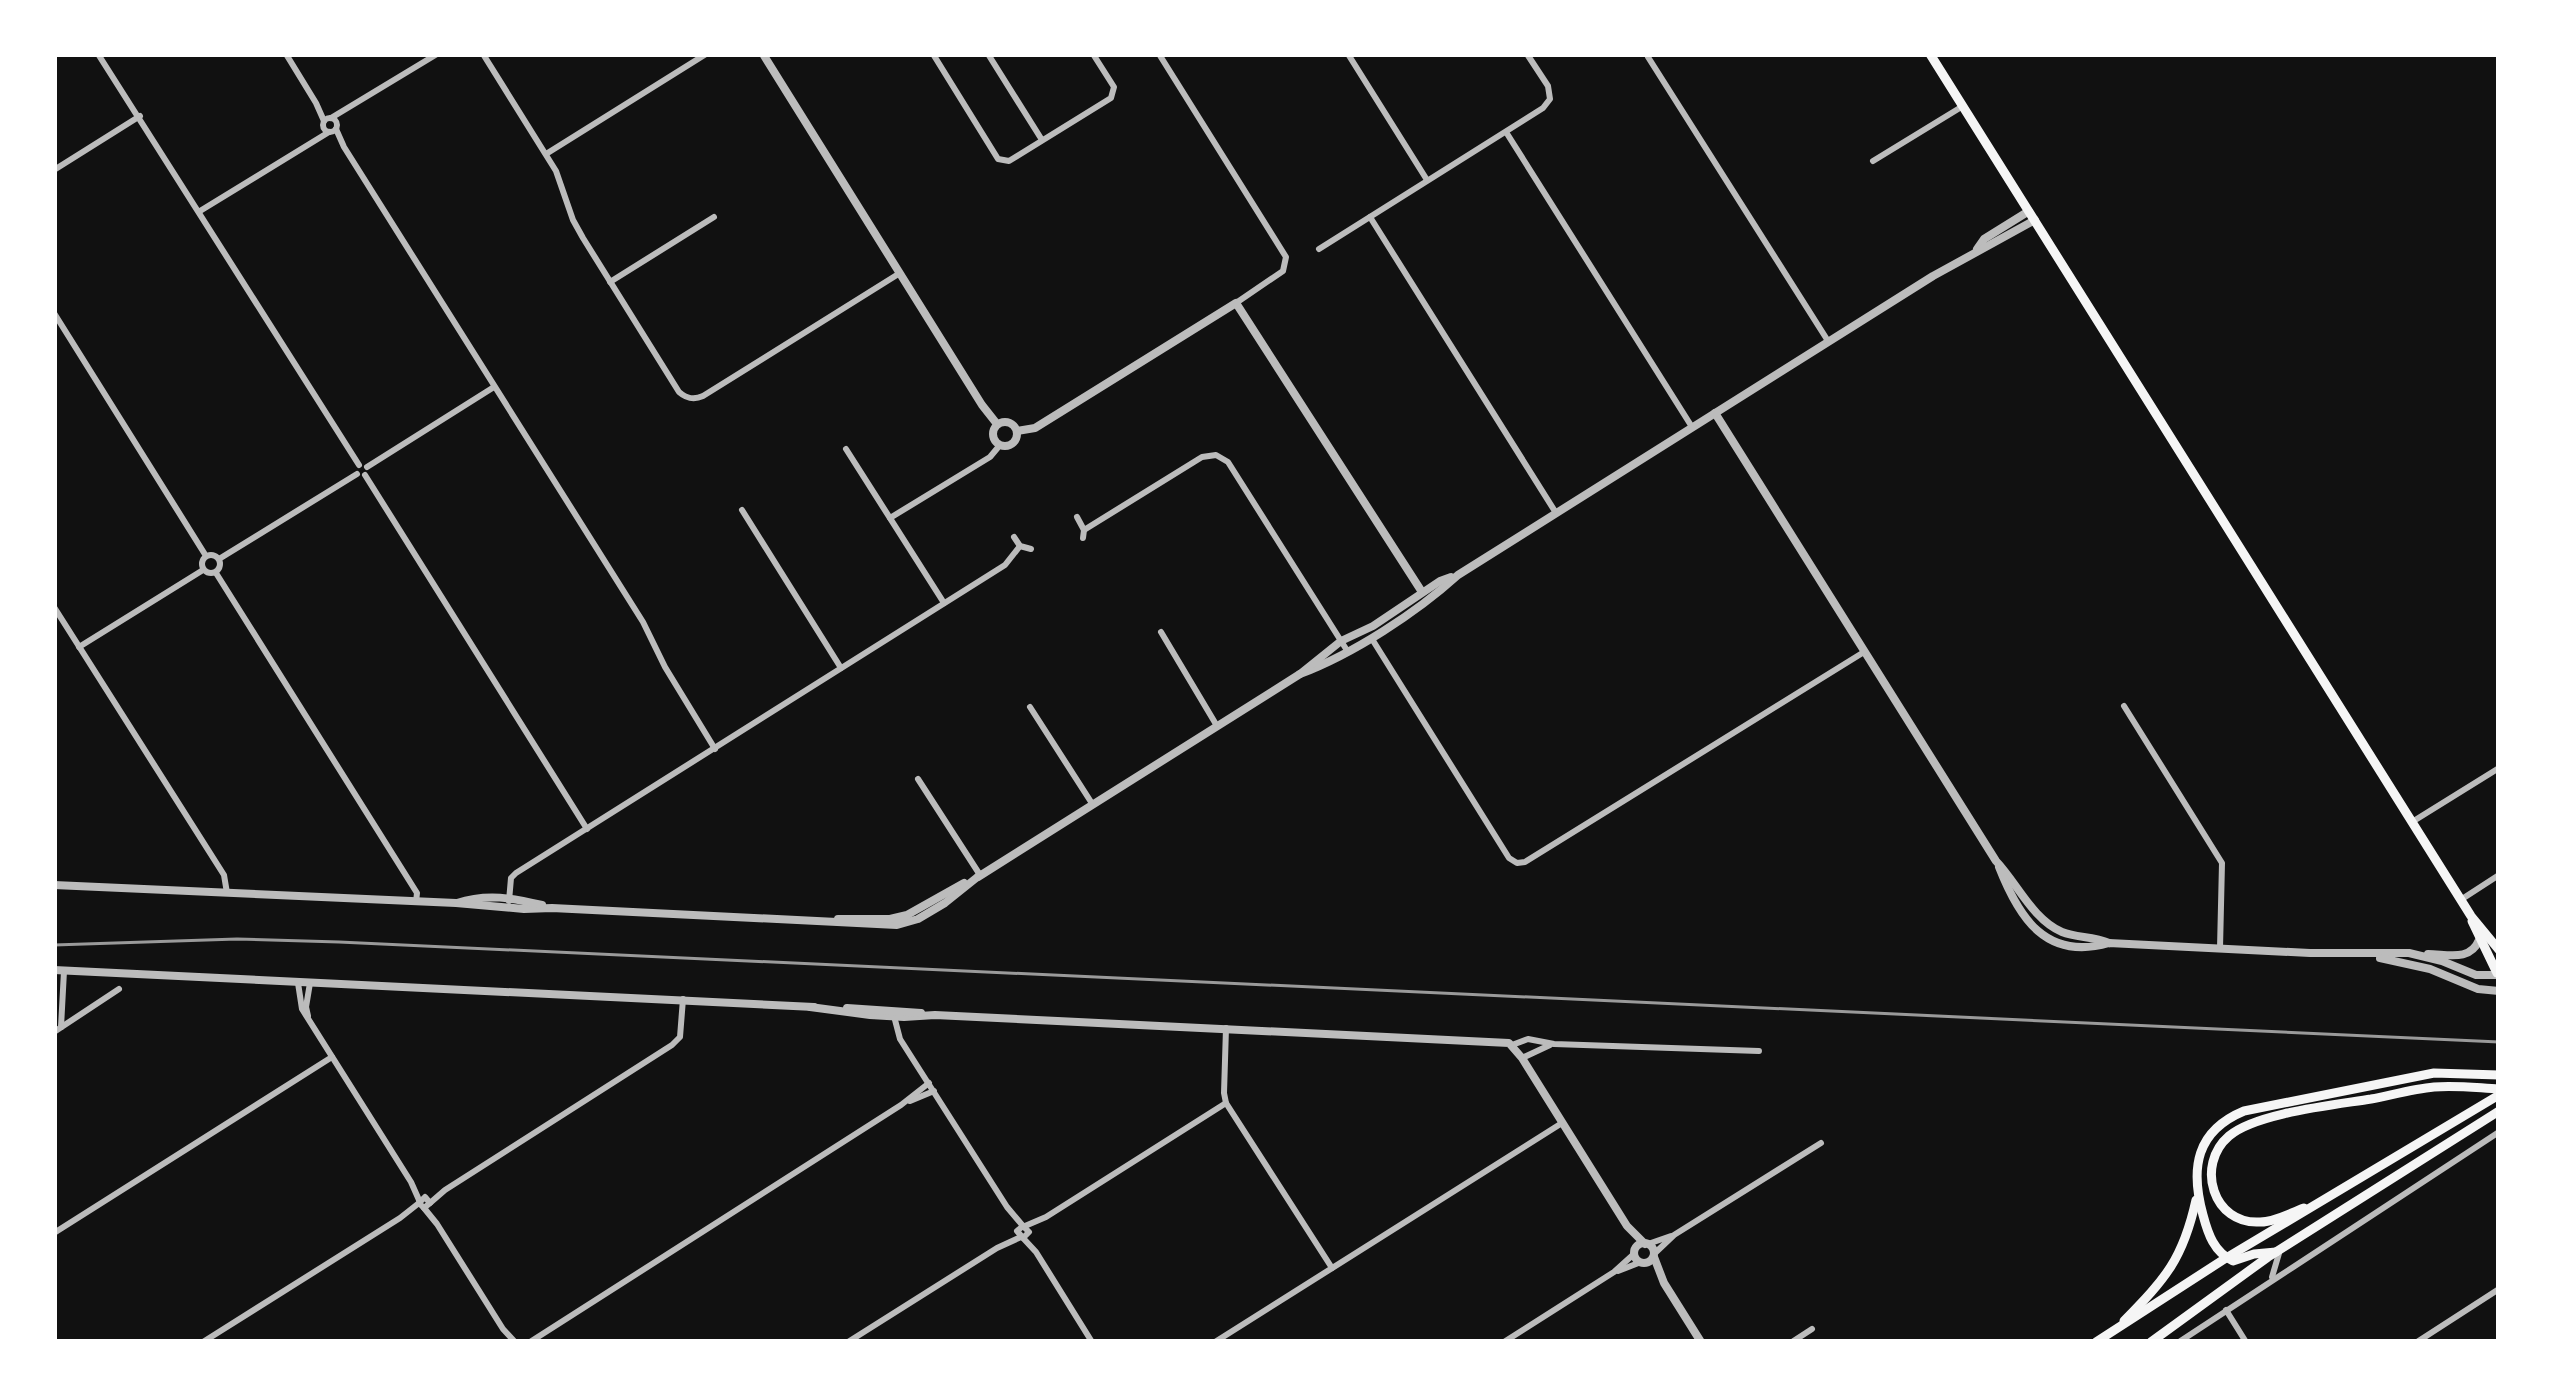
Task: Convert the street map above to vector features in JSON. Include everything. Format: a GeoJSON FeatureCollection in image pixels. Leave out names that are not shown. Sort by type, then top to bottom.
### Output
{"type":"FeatureCollection","features":[{"type":"Feature","properties":{"kind":"main road"},"geometry":{"type":"LineString","coordinates":[[1930,54],[2471,916],[2499,950]]}},
{"type":"Feature","properties":{"kind":"main road"},"geometry":{"type":"LineString","coordinates":[[2471,916],[2498,979]]}},
{"type":"Feature","properties":{"kind":"main road"},"geometry":{"type":"LineString","coordinates":[[2278,1251],[2236,1261],[2219,1252],[2210,1236],[2196,1178],[2199,1153],[2212,1132],[2234,1115],[2434,1073],[2499,1075]]}},
{"type":"Feature","properties":{"kind":"main road"},"geometry":{"type":"LineString","coordinates":[[2320,1202],[2265,1222],[2237,1218],[2213,1190],[2216,1152],[2230,1135],[2259,1120],[2438,1086],[2499,1092]]}},
{"type":"Feature","properties":{"kind":"main road"},"geometry":{"type":"LineString","coordinates":[[2096,1342],[2499,1092]]}},
{"type":"Feature","properties":{"kind":"main road"},"geometry":{"type":"LineString","coordinates":[[2151,1342],[2278,1251],[2495,1114]]}},
{"type":"Feature","properties":{"kind":"main road"},"geometry":{"type":"LineString","coordinates":[[2116,1329],[2170,1271],[2190,1229],[2198,1196]]}},
{"type":"Feature","properties":{"kind":"street"},"geometry":{"type":"LineString","coordinates":[[98,54],[587,829]]}},
{"type":"Feature","properties":{"kind":"street"},"geometry":{"type":"LineString","coordinates":[[286,54],[643,622],[664,667],[715,749]]}},
{"type":"Feature","properties":{"kind":"street"},"geometry":{"type":"LineString","coordinates":[[200,212],[437,54]]}},
{"type":"Feature","properties":{"kind":"street"},"geometry":{"type":"LineString","coordinates":[[484,54],[559,177],[576,226],[680,392],[694,399],[703,396],[900,273]]}},
{"type":"Feature","properties":{"kind":"street"},"geometry":{"type":"LineString","coordinates":[[546,154],[706,54]]}},
{"type":"Feature","properties":{"kind":"street"},"geometry":{"type":"LineString","coordinates":[[763,54],[997,424]]}},
{"type":"Feature","properties":{"kind":"street"},"geometry":{"type":"LineString","coordinates":[[934,54],[998,159],[1009,160],[1114,94],[1093,54]]}},
{"type":"Feature","properties":{"kind":"street"},"geometry":{"type":"LineString","coordinates":[[988,54],[1042,140]]}},
{"type":"Feature","properties":{"kind":"street"},"geometry":{"type":"LineString","coordinates":[[1017,431],[1035,428],[1236,303],[1275,277],[1287,263],[1160,54]]}},
{"type":"Feature","properties":{"kind":"street"},"geometry":{"type":"LineString","coordinates":[[1348,54],[1427,181]]}},
{"type":"Feature","properties":{"kind":"street"},"geometry":{"type":"LineString","coordinates":[[1319,249],[1543,108],[1550,99],[1547,86],[1527,54]]}},
{"type":"Feature","properties":{"kind":"street"},"geometry":{"type":"LineString","coordinates":[[1648,57],[1828,341]]}},
{"type":"Feature","properties":{"kind":"street"},"geometry":{"type":"LineString","coordinates":[[1873,161],[1963,106]]}},
{"type":"Feature","properties":{"kind":"street"},"geometry":{"type":"LineString","coordinates":[[54,170],[140,116]]}},
{"type":"Feature","properties":{"kind":"street"},"geometry":{"type":"LineString","coordinates":[[1506,132],[1692,427]]}},
{"type":"Feature","properties":{"kind":"street"},"geometry":{"type":"LineString","coordinates":[[1300,674],[1348,652],[1440,581],[1458,575],[1828,341],[1976,250],[1988,248],[2032,216]]}},
{"type":"Feature","properties":{"kind":"street"},"geometry":{"type":"LineString","coordinates":[[610,282],[714,217]]}},
{"type":"Feature","properties":{"kind":"street"},"geometry":{"type":"LineString","coordinates":[[1370,217],[1556,512]]}},
{"type":"Feature","properties":{"kind":"street"},"geometry":{"type":"LineString","coordinates":[[1236,303],[1424,595]]}},
{"type":"Feature","properties":{"kind":"street"},"geometry":{"type":"LineString","coordinates":[[54,314],[206,556]]}},
{"type":"Feature","properties":{"kind":"street"},"geometry":{"type":"LineString","coordinates":[[219,560],[494,387]]}},
{"type":"Feature","properties":{"kind":"street"},"geometry":{"type":"LineString","coordinates":[[1715,413],[1996,861],[2046,922],[2060,932],[2109,943]]}},
{"type":"Feature","properties":{"kind":"street"},"geometry":{"type":"LineString","coordinates":[[997,424],[1009,422],[1017,431]]}},
{"type":"Feature","properties":{"kind":"street"},"geometry":{"type":"LineString","coordinates":[[997,424],[993,435],[1000,445],[1015,442],[1017,431]]}},
{"type":"Feature","properties":{"kind":"street"},"geometry":{"type":"LineString","coordinates":[[890,518],[990,458],[1000,445]]}},
{"type":"Feature","properties":{"kind":"street"},"geometry":{"type":"LineString","coordinates":[[846,449],[944,603]]}},
{"type":"Feature","properties":{"kind":"street"},"geometry":{"type":"LineString","coordinates":[[1077,517],[1084,534],[1202,457],[1216,455],[1228,462],[1348,652]]}},
{"type":"Feature","properties":{"kind":"street"},"geometry":{"type":"LineString","coordinates":[[742,511],[841,668]]}},
{"type":"Feature","properties":{"kind":"street"},"geometry":{"type":"LineString","coordinates":[[1014,536],[1020,546],[1031,549]]}},
{"type":"Feature","properties":{"kind":"street"},"geometry":{"type":"LineString","coordinates":[[509,901],[513,875],[1005,565],[1020,546]]}},
{"type":"Feature","properties":{"kind":"street"},"geometry":{"type":"LineString","coordinates":[[206,556],[219,560],[216,573],[203,569],[206,556]]}},
{"type":"Feature","properties":{"kind":"street"},"geometry":{"type":"LineString","coordinates":[[79,647],[203,569]]}},
{"type":"Feature","properties":{"kind":"street"},"geometry":{"type":"LineString","coordinates":[[216,573],[417,892],[416,902]]}},
{"type":"Feature","properties":{"kind":"street"},"geometry":{"type":"LineString","coordinates":[[54,607],[225,878],[226,893]]}},
{"type":"Feature","properties":{"kind":"street"},"geometry":{"type":"LineString","coordinates":[[1161,632],[1217,726]]}},
{"type":"Feature","properties":{"kind":"street"},"geometry":{"type":"LineString","coordinates":[[1368,633],[1509,858],[1517,863],[1864,652]]}},
{"type":"Feature","properties":{"kind":"street"},"geometry":{"type":"LineString","coordinates":[[54,885],[416,902],[469,899],[552,908],[823,920],[909,918],[1300,674],[1341,641],[1368,633]]}},
{"type":"Feature","properties":{"kind":"street"},"geometry":{"type":"LineString","coordinates":[[2124,706],[2222,863],[2220,948]]}},
{"type":"Feature","properties":{"kind":"street"},"geometry":{"type":"LineString","coordinates":[[1030,707],[1093,805]]}},
{"type":"Feature","properties":{"kind":"street"},"geometry":{"type":"LineString","coordinates":[[2413,822],[2499,768]]}},
{"type":"Feature","properties":{"kind":"street"},"geometry":{"type":"LineString","coordinates":[[918,779],[980,875]]}},
{"type":"Feature","properties":{"kind":"street"},"geometry":{"type":"LineString","coordinates":[[1996,861],[2017,906],[2038,932],[2066,946],[2109,943],[2463,955],[2474,950],[2479,940]]}},
{"type":"Feature","properties":{"kind":"street"},"geometry":{"type":"LineString","coordinates":[[2461,899],[2499,874]]}},
{"type":"Feature","properties":{"kind":"street"},"geometry":{"type":"LineString","coordinates":[[2414,953],[2498,979]]}},
{"type":"Feature","properties":{"kind":"street"},"geometry":{"type":"LineString","coordinates":[[2366,955],[2429,969],[2474,988],[2498,979]]}},
{"type":"Feature","properties":{"kind":"street"},"geometry":{"type":"LineString","coordinates":[[58,1029],[59,970],[1511,1045],[1528,1039],[1759,1052]]}},
{"type":"Feature","properties":{"kind":"street"},"geometry":{"type":"LineString","coordinates":[[298,983],[298,997],[309,1020],[503,1329],[514,1342],[538,1334]]}},
{"type":"Feature","properties":{"kind":"street"},"geometry":{"type":"LineString","coordinates":[[309,1020],[310,983]]}},
{"type":"Feature","properties":{"kind":"street"},"geometry":{"type":"LineString","coordinates":[[58,1029],[119,989]]}},
{"type":"Feature","properties":{"kind":"street"},"geometry":{"type":"LineString","coordinates":[[203,1342],[672,1046],[680,1037],[682,999]]}},
{"type":"Feature","properties":{"kind":"street"},"geometry":{"type":"LineString","coordinates":[[900,1013],[905,1044],[1092,1342]]}},
{"type":"Feature","properties":{"kind":"street"},"geometry":{"type":"LineString","coordinates":[[1226,1028],[1226,1103],[1332,1268]]}},
{"type":"Feature","properties":{"kind":"street"},"geometry":{"type":"LineString","coordinates":[[1522,1058],[1554,1044]]}},
{"type":"Feature","properties":{"kind":"street"},"geometry":{"type":"LineString","coordinates":[[1511,1045],[1701,1342]]}},
{"type":"Feature","properties":{"kind":"street"},"geometry":{"type":"LineString","coordinates":[[54,1233],[332,1057]]}},
{"type":"Feature","properties":{"kind":"street"},"geometry":{"type":"LineString","coordinates":[[530,1342],[932,1087]]}},
{"type":"Feature","properties":{"kind":"street"},"geometry":{"type":"LineString","coordinates":[[848,1342],[1226,1103]]}},
{"type":"Feature","properties":{"kind":"street"},"geometry":{"type":"LineString","coordinates":[[1215,1342],[1562,1123]]}},
{"type":"Feature","properties":{"kind":"street"},"geometry":{"type":"LineString","coordinates":[[2179,1342],[2499,1132]]}},
{"type":"Feature","properties":{"kind":"street"},"geometry":{"type":"LineString","coordinates":[[1504,1342],[1821,1143]]}},
{"type":"Feature","properties":{"kind":"street"},"geometry":{"type":"LineString","coordinates":[[2271,1281],[2278,1251]]}},
{"type":"Feature","properties":{"kind":"street"},"geometry":{"type":"LineString","coordinates":[[2417,1342],[2499,1289]]}},
{"type":"Feature","properties":{"kind":"street"},"geometry":{"type":"LineString","coordinates":[[2226,1310],[2246,1342]]}},
{"type":"Feature","properties":{"kind":"street"},"geometry":{"type":"LineString","coordinates":[[1792,1342],[1812,1329]]}},
{"type":"Feature","properties":{"kind":"railway"},"geometry":{"type":"LineString","coordinates":[[54,945],[237,939],[339,942],[2499,1042]]}}]}
